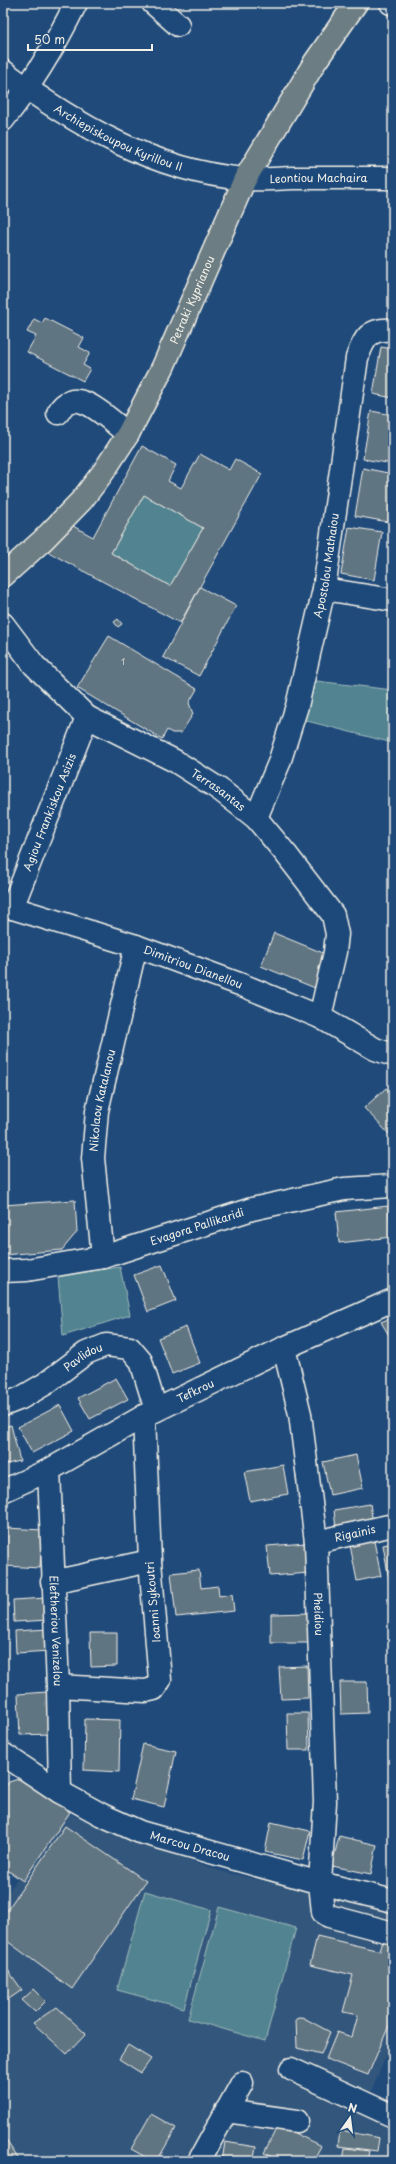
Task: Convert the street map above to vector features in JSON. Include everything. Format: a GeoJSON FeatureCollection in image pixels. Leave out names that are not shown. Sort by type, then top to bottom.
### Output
{"type":"FeatureCollection","features":[{"type":"Feature","properties":{"kind":"main road","name":"Petraki Kyprianou"},"geometry":{"type":"LineString","coordinates":[[3,576],[43,540],[82,500],[104,471],[128,434],[163,367],[244,179],[315,62],[356,3]]}},
{"type":"Feature","properties":{"kind":"street"},"geometry":{"type":"LineString","coordinates":[[3,120],[28,89],[61,34],[76,3]]}},
{"type":"Feature","properties":{"kind":"street"},"geometry":{"type":"LineString","coordinates":[[153,3],[178,25]]}},
{"type":"Feature","properties":{"kind":"street","name":"Archiepiskoupou Kyrillou II"},"geometry":{"type":"LineString","coordinates":[[3,71],[85,126],[127,147],[172,164],[204,172],[244,179]]}},
{"type":"Feature","properties":{"kind":"street","name":"Leontiou Machaira"},"geometry":{"type":"LineString","coordinates":[[244,179],[393,178]]}},
{"type":"Feature","properties":{"kind":"street","name":"Apostolou Mathaiou"},"geometry":{"type":"LineString","coordinates":[[256,818],[279,763],[296,706],[324,589],[357,358],[363,341],[370,333],[385,329],[393,330]]}},
{"type":"Feature","properties":{"kind":"street"},"geometry":{"type":"LineString","coordinates":[[58,413],[62,405],[68,401],[78,400],[87,403],[128,434]]}},
{"type":"Feature","properties":{"kind":"street"},"geometry":{"type":"LineString","coordinates":[[324,589],[393,600]]}},
{"type":"Feature","properties":{"kind":"street","name":"Terrasantas"},"geometry":{"type":"LineString","coordinates":[[3,624],[34,665],[87,717],[175,761],[219,789],[256,818],[324,901],[333,914],[337,934],[335,952],[320,1017]]}},
{"type":"Feature","properties":{"kind":"street","name":"Agiou Frankiskou Asizis"},"geometry":{"type":"LineString","coordinates":[[8,906],[87,717]]}},
{"type":"Feature","properties":{"kind":"street","name":"Dimitriou Dianellou"},"geometry":{"type":"LineString","coordinates":[[8,906],[136,946],[242,985],[320,1017],[384,1052],[393,1066]]}},
{"type":"Feature","properties":{"kind":"street","name":"Nikolaou Katalanou"},"geometry":{"type":"LineString","coordinates":[[103,1257],[94,1158],[97,1112],[136,946]]}},
{"type":"Feature","properties":{"kind":"street","name":"Evagora Pallikaridi"},"geometry":{"type":"LineString","coordinates":[[3,1271],[27,1270],[103,1257],[252,1209],[344,1189],[393,1186]]}},
{"type":"Feature","properties":{"kind":"street","name":"Tefkrou"},"geometry":{"type":"LineString","coordinates":[[3,1491],[49,1470],[150,1413],[284,1348],[393,1300]]}},
{"type":"Feature","properties":{"kind":"street","name":"Pavlidou"},"geometry":{"type":"LineString","coordinates":[[3,1405],[21,1398],[45,1384],[86,1353],[106,1345],[130,1348],[141,1361],[150,1413]]}},
{"type":"Feature","properties":{"kind":"street","name":"Pheidiou"},"geometry":{"type":"LineString","coordinates":[[284,1348],[300,1414],[316,1542],[325,1802],[320,1883],[323,1912],[329,1916],[393,1933]]}},
{"type":"Feature","properties":{"kind":"street","name":"Ioanni Sykoutri"},"geometry":{"type":"LineString","coordinates":[[58,1686],[145,1691],[154,1689],[160,1680],[150,1561],[150,1413]]}},
{"type":"Feature","properties":{"kind":"street","name":"Eleftheriou Venizelou"},"geometry":{"type":"LineString","coordinates":[[49,1470],[52,1582],[58,1686],[60,1792]]}},
{"type":"Feature","properties":{"kind":"street","name":"Rigainis"},"geometry":{"type":"LineString","coordinates":[[316,1542],[393,1525]]}},
{"type":"Feature","properties":{"kind":"street"},"geometry":{"type":"LineString","coordinates":[[52,1582],[150,1561]]}},
{"type":"Feature","properties":{"kind":"street","name":"Marcou Dracou"},"geometry":{"type":"LineString","coordinates":[[5,1760],[102,1815],[140,1832],[320,1883],[393,1901]]}},
{"type":"Feature","properties":{"kind":"street"},"geometry":{"type":"LineString","coordinates":[[291,2069],[393,2116]]}},
{"type":"Feature","properties":{"kind":"street"},"geometry":{"type":"LineString","coordinates":[[198,2161],[242,2083]]}},
{"type":"Feature","properties":{"kind":"street"},"geometry":{"type":"LineString","coordinates":[[226,2110],[297,2121]]}},
{"type":"Feature","properties":{"kind":"shaded area"},"geometry":{"type":"Polygon","coordinates":[[[62,1811],[217,1870],[393,1911],[393,2038],[362,2115],[393,2130],[393,2161],[3,2161],[3,1900],[62,1811]]]}},
{"type":"Feature","properties":{"kind":"green space"},"geometry":{"type":"Polygon","coordinates":[[[144,495],[203,528],[170,586],[111,553],[144,495]]]}},
{"type":"Feature","properties":{"kind":"green space"},"geometry":{"type":"Polygon","coordinates":[[[316,681],[393,690],[393,743],[303,720],[316,681]]]}},
{"type":"Feature","properties":{"kind":"green space"},"geometry":{"type":"Polygon","coordinates":[[[120,1267],[130,1315],[63,1336],[58,1276],[120,1267]]]}},
{"type":"Feature","properties":{"kind":"green space"},"geometry":{"type":"Polygon","coordinates":[[[145,1891],[211,1910],[184,2008],[117,1990],[145,1891]]]}},
{"type":"Feature","properties":{"kind":"green space"},"geometry":{"type":"Polygon","coordinates":[[[219,1907],[296,1928],[265,2041],[188,2019],[219,1907]]]}},
{"type":"Feature","properties":{"kind":"building"},"geometry":{"type":"Polygon","coordinates":[[[45,318],[84,338],[79,347],[90,353],[83,365],[90,369],[83,381],[27,352],[36,336],[27,332],[34,319],[42,323],[45,318]]]}},
{"type":"Feature","properties":{"kind":"building"},"geometry":{"type":"Polygon","coordinates":[[[381,347],[393,349],[393,398],[373,394],[381,347]]]}},
{"type":"Feature","properties":{"kind":"building"},"geometry":{"type":"Polygon","coordinates":[[[371,411],[393,415],[393,464],[363,459],[371,411]]]}},
{"type":"Feature","properties":{"kind":"building"},"geometry":{"type":"Polygon","coordinates":[[[142,446],[176,465],[168,481],[181,488],[200,454],[229,470],[235,459],[262,474],[180,623],[48,552],[64,521],[93,537],[142,446]],[[144,495],[111,553],[170,586],[203,528],[144,495]]]}},
{"type":"Feature","properties":{"kind":"building"},"geometry":{"type":"Polygon","coordinates":[[[363,468],[393,474],[393,491],[388,522],[355,516],[363,468]]]}},
{"type":"Feature","properties":{"kind":"building"},"geometry":{"type":"Polygon","coordinates":[[[349,527],[382,532],[374,580],[341,574],[349,527]]]}},
{"type":"Feature","properties":{"kind":"building"},"geometry":{"type":"Polygon","coordinates":[[[200,587],[236,606],[199,676],[163,657],[200,587]]]}},
{"type":"Feature","properties":{"kind":"building"},"geometry":{"type":"Polygon","coordinates":[[[118,619],[122,624],[118,627],[114,622],[118,619]]]}},
{"type":"Feature","properties":{"kind":"building"},"geometry":{"type":"Polygon","coordinates":[[[109,636],[197,689],[189,703],[193,714],[181,733],[172,733],[167,730],[162,739],[77,688],[109,636]]]}},
{"type":"Feature","properties":{"kind":"building"},"geometry":{"type":"Polygon","coordinates":[[[274,933],[328,955],[315,988],[261,966],[274,933]]]}},
{"type":"Feature","properties":{"kind":"building"},"geometry":{"type":"Polygon","coordinates":[[[386,1088],[393,1095],[393,1132],[390,1135],[364,1108],[386,1088]]]}},
{"type":"Feature","properties":{"kind":"building"},"geometry":{"type":"Polygon","coordinates":[[[75,1200],[77,1232],[62,1250],[3,1255],[3,1205],[75,1200]]]}},
{"type":"Feature","properties":{"kind":"building"},"geometry":{"type":"Polygon","coordinates":[[[388,1206],[392,1237],[339,1243],[336,1212],[388,1206]]]}},
{"type":"Feature","properties":{"kind":"building"},"geometry":{"type":"Polygon","coordinates":[[[162,1265],[176,1301],[148,1312],[134,1275],[162,1265]]]}},
{"type":"Feature","properties":{"kind":"building"},"geometry":{"type":"Polygon","coordinates":[[[393,1317],[393,1335],[390,1337],[381,1322],[393,1317]]]}},
{"type":"Feature","properties":{"kind":"building"},"geometry":{"type":"Polygon","coordinates":[[[186,1327],[200,1363],[172,1374],[158,1338],[186,1327]]]}},
{"type":"Feature","properties":{"kind":"building"},"geometry":{"type":"Polygon","coordinates":[[[116,1378],[128,1399],[90,1419],[78,1398],[116,1378]]]}},
{"type":"Feature","properties":{"kind":"building"},"geometry":{"type":"Polygon","coordinates":[[[60,1405],[74,1431],[32,1453],[18,1427],[60,1405]]]}},
{"type":"Feature","properties":{"kind":"building"},"geometry":{"type":"Polygon","coordinates":[[[11,1425],[20,1461],[3,1465],[3,1427],[11,1425]]]}},
{"type":"Feature","properties":{"kind":"building"},"geometry":{"type":"Polygon","coordinates":[[[356,1455],[363,1488],[330,1495],[323,1462],[356,1455]]]}},
{"type":"Feature","properties":{"kind":"building"},"geometry":{"type":"Polygon","coordinates":[[[283,1465],[288,1494],[250,1501],[244,1472],[283,1465]]]}},
{"type":"Feature","properties":{"kind":"building"},"geometry":{"type":"Polygon","coordinates":[[[370,1504],[373,1523],[336,1529],[334,1510],[370,1504]]]}},
{"type":"Feature","properties":{"kind":"building"},"geometry":{"type":"Polygon","coordinates":[[[7,1528],[42,1530],[40,1568],[5,1566],[7,1528]]]}},
{"type":"Feature","properties":{"kind":"building"},"geometry":{"type":"Polygon","coordinates":[[[374,1541],[381,1576],[357,1581],[350,1545],[374,1541]]]}},
{"type":"Feature","properties":{"kind":"building"},"geometry":{"type":"Polygon","coordinates":[[[306,1543],[309,1573],[270,1576],[267,1546],[306,1543]]]}},
{"type":"Feature","properties":{"kind":"building"},"geometry":{"type":"Polygon","coordinates":[[[393,1543],[393,1584],[390,1585],[383,1545],[393,1543]]]}},
{"type":"Feature","properties":{"kind":"building"},"geometry":{"type":"Polygon","coordinates":[[[199,1570],[201,1588],[218,1586],[219,1596],[232,1594],[234,1611],[176,1617],[171,1573],[199,1570]]]}},
{"type":"Feature","properties":{"kind":"building"},"geometry":{"type":"Polygon","coordinates":[[[46,1598],[48,1620],[14,1622],[13,1600],[46,1598]]]}},
{"type":"Feature","properties":{"kind":"building"},"geometry":{"type":"Polygon","coordinates":[[[311,1613],[311,1643],[271,1643],[271,1614],[311,1613]]]}},
{"type":"Feature","properties":{"kind":"building"},"geometry":{"type":"Polygon","coordinates":[[[48,1629],[50,1651],[16,1653],[15,1631],[48,1629]]]}},
{"type":"Feature","properties":{"kind":"building"},"geometry":{"type":"Polygon","coordinates":[[[90,1633],[117,1633],[117,1666],[91,1667],[90,1633]]]}},
{"type":"Feature","properties":{"kind":"building"},"geometry":{"type":"Polygon","coordinates":[[[307,1666],[308,1698],[281,1699],[279,1667],[307,1666]]]}},
{"type":"Feature","properties":{"kind":"building"},"geometry":{"type":"Polygon","coordinates":[[[340,1682],[367,1682],[368,1713],[341,1714],[340,1682]]]}},
{"type":"Feature","properties":{"kind":"building"},"geometry":{"type":"Polygon","coordinates":[[[47,1692],[49,1734],[20,1735],[18,1694],[47,1692]]]}},
{"type":"Feature","properties":{"kind":"building"},"geometry":{"type":"Polygon","coordinates":[[[287,1713],[308,1713],[309,1750],[288,1750],[287,1713]]]}},
{"type":"Feature","properties":{"kind":"building"},"geometry":{"type":"Polygon","coordinates":[[[85,1719],[120,1720],[119,1772],[84,1770],[85,1719]]]}},
{"type":"Feature","properties":{"kind":"building"},"geometry":{"type":"Polygon","coordinates":[[[143,1744],[176,1751],[164,1807],[131,1799],[143,1744]]]}},
{"type":"Feature","properties":{"kind":"building"},"geometry":{"type":"Polygon","coordinates":[[[21,1778],[70,1812],[23,1881],[3,1867],[3,1790],[9,1782],[21,1778]]]}},
{"type":"Feature","properties":{"kind":"building"},"geometry":{"type":"Polygon","coordinates":[[[271,1822],[310,1831],[303,1860],[265,1852],[271,1822]]]}},
{"type":"Feature","properties":{"kind":"building"},"geometry":{"type":"Polygon","coordinates":[[[65,1826],[146,1881],[72,1989],[3,1938],[3,1916],[65,1826]]]}},
{"type":"Feature","properties":{"kind":"building"},"geometry":{"type":"Polygon","coordinates":[[[339,1836],[377,1845],[371,1874],[332,1866],[339,1836]]]}},
{"type":"Feature","properties":{"kind":"building"},"geometry":{"type":"Polygon","coordinates":[[[386,1932],[393,1936],[393,2016],[368,2075],[326,2059],[337,2032],[352,2037],[358,2015],[343,2012],[353,1975],[310,1965],[317,1936],[380,1951],[386,1932]]]}},
{"type":"Feature","properties":{"kind":"building"},"geometry":{"type":"Polygon","coordinates":[[[3,1963],[22,1990],[3,2003],[3,1963]]]}},
{"type":"Feature","properties":{"kind":"building"},"geometry":{"type":"Polygon","coordinates":[[[34,1989],[46,2001],[35,2012],[22,2000],[34,1989]]]}},
{"type":"Feature","properties":{"kind":"building"},"geometry":{"type":"Polygon","coordinates":[[[57,2007],[86,2034],[67,2054],[33,2023],[57,2007]]]}},
{"type":"Feature","properties":{"kind":"building"},"geometry":{"type":"Polygon","coordinates":[[[302,2017],[330,2032],[321,2054],[297,2048],[296,2019],[302,2017]]]}},
{"type":"Feature","properties":{"kind":"building"},"geometry":{"type":"Polygon","coordinates":[[[128,2045],[151,2059],[141,2073],[119,2059],[128,2045]]]}},
{"type":"Feature","properties":{"kind":"building"},"geometry":{"type":"Polygon","coordinates":[[[151,2114],[176,2128],[157,2161],[148,2161],[149,2159],[131,2149],[151,2114]]]}},
{"type":"Feature","properties":{"kind":"building"},"geometry":{"type":"Polygon","coordinates":[[[278,2125],[321,2146],[313,2161],[280,2161],[264,2153],[278,2125]]]}},
{"type":"Feature","properties":{"kind":"building"},"geometry":{"type":"Polygon","coordinates":[[[340,2130],[379,2138],[377,2151],[338,2146],[340,2130]]]}},
{"type":"Feature","properties":{"kind":"building"},"geometry":{"type":"Polygon","coordinates":[[[3,2136],[20,2161],[3,2161],[3,2136]]]}},
{"type":"Feature","properties":{"kind":"building"},"geometry":{"type":"Polygon","coordinates":[[[225,2142],[256,2147],[253,2161],[222,2161],[225,2142]]]}},
{"type":"Feature","properties":{"kind":"building"},"geometry":{"type":"Polygon","coordinates":[[[345,2148],[369,2151],[367,2161],[343,2161],[345,2148]]]}}]}
